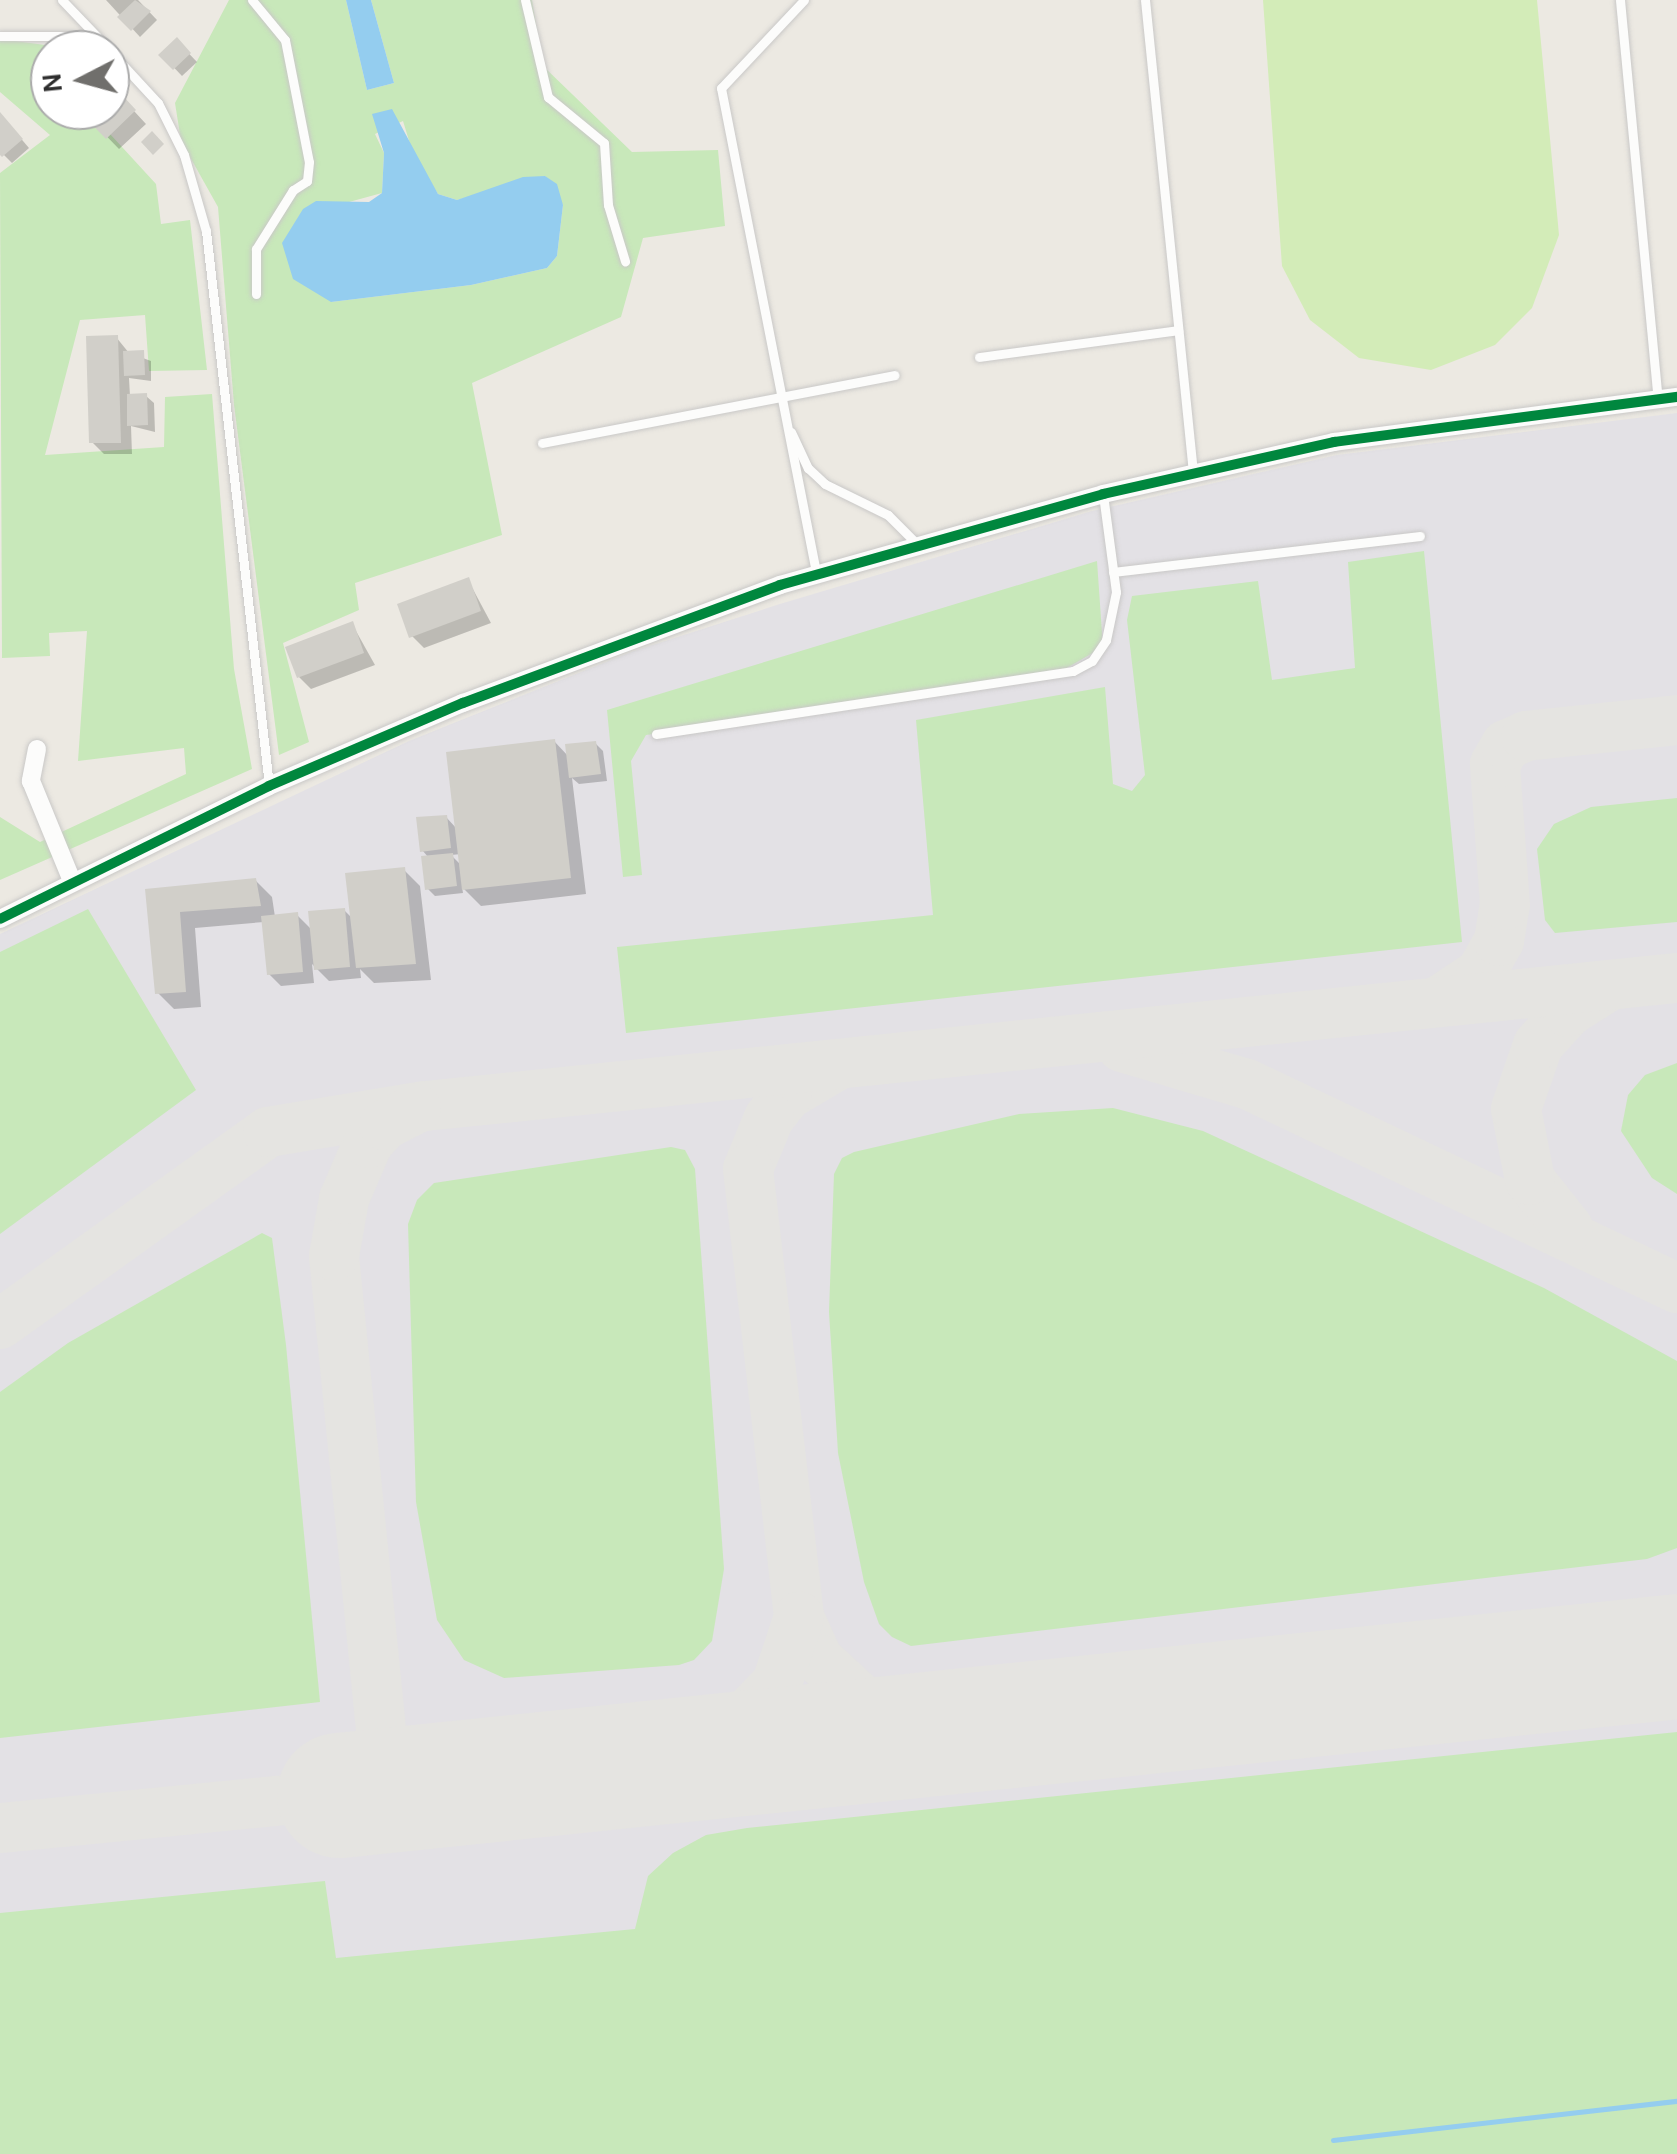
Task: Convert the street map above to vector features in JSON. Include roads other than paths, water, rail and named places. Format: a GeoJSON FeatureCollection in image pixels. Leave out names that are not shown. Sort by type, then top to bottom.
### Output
{"type":"FeatureCollection","features":[{"type":"Feature","properties":{"kind":"street"},"geometry":{"type":"LineString","coordinates":[[0,919],[270,786],[612,646],[816,574],[1103,494],[1354,439],[1668,398]]}},
{"type":"Feature","properties":{"kind":"street"},"geometry":{"type":"LineString","coordinates":[[37,748],[32,781],[72,881]]}},
{"type":"Feature","properties":{"kind":"lane"},"geometry":{"type":"LineString","coordinates":[[62,0],[90,30]]}},
{"type":"Feature","properties":{"kind":"lane"},"geometry":{"type":"LineString","coordinates":[[252,0],[285,40],[309,162],[307,181],[293,190],[256,249],[256,294]]}},
{"type":"Feature","properties":{"kind":"lane"},"geometry":{"type":"LineString","coordinates":[[525,0],[548,98],[604,143],[608,205],[625,261]]}},
{"type":"Feature","properties":{"kind":"lane"},"geometry":{"type":"LineString","coordinates":[[804,0],[721,88],[816,574]]}},
{"type":"Feature","properties":{"kind":"lane"},"geometry":{"type":"LineString","coordinates":[[1144,0],[1193,473]]}},
{"type":"Feature","properties":{"kind":"lane"},"geometry":{"type":"LineString","coordinates":[[1620,0],[1668,398]]}},
{"type":"Feature","properties":{"kind":"lane"},"geometry":{"type":"LineString","coordinates":[[0,36],[30,36]]}},
{"type":"Feature","properties":{"kind":"lane"},"geometry":{"type":"LineString","coordinates":[[130,72],[158,103],[184,156],[206,231],[270,786]]}},
{"type":"Feature","properties":{"kind":"lane"},"geometry":{"type":"LineString","coordinates":[[979,357],[1178,330]]}},
{"type":"Feature","properties":{"kind":"lane"},"geometry":{"type":"LineString","coordinates":[[542,443],[895,376]]}},
{"type":"Feature","properties":{"kind":"lane"},"geometry":{"type":"LineString","coordinates":[[787,426],[808,468],[825,484],[888,515],[919,546]]}},
{"type":"Feature","properties":{"kind":"lane"},"geometry":{"type":"LineString","coordinates":[[656,734],[1073,671],[1092,661],[1106,640],[1113,572],[1103,494]]}},
{"type":"Feature","properties":{"kind":"lane"},"geometry":{"type":"LineString","coordinates":[[1113,572],[1420,536]]}},
{"type":"Feature","properties":{"kind":"water"},"geometry":{"type":"Polygon","coordinates":[[[346,0],[371,0],[394,83],[367,90],[346,0]]]}},
{"type":"Feature","properties":{"kind":"water"},"geometry":{"type":"Polygon","coordinates":[[[392,109],[438,194],[457,200],[523,177],[545,176],[557,184],[563,205],[557,256],[547,268],[471,285],[331,302],[293,279],[282,243],[303,209],[316,201],[369,202],[382,193],[384,153],[372,114],[392,109]]]}},
{"type":"Feature","properties":{"kind":"waterway"},"geometry":{"type":"LineString","coordinates":[[1333,2140],[1677,2101]]}}]}
